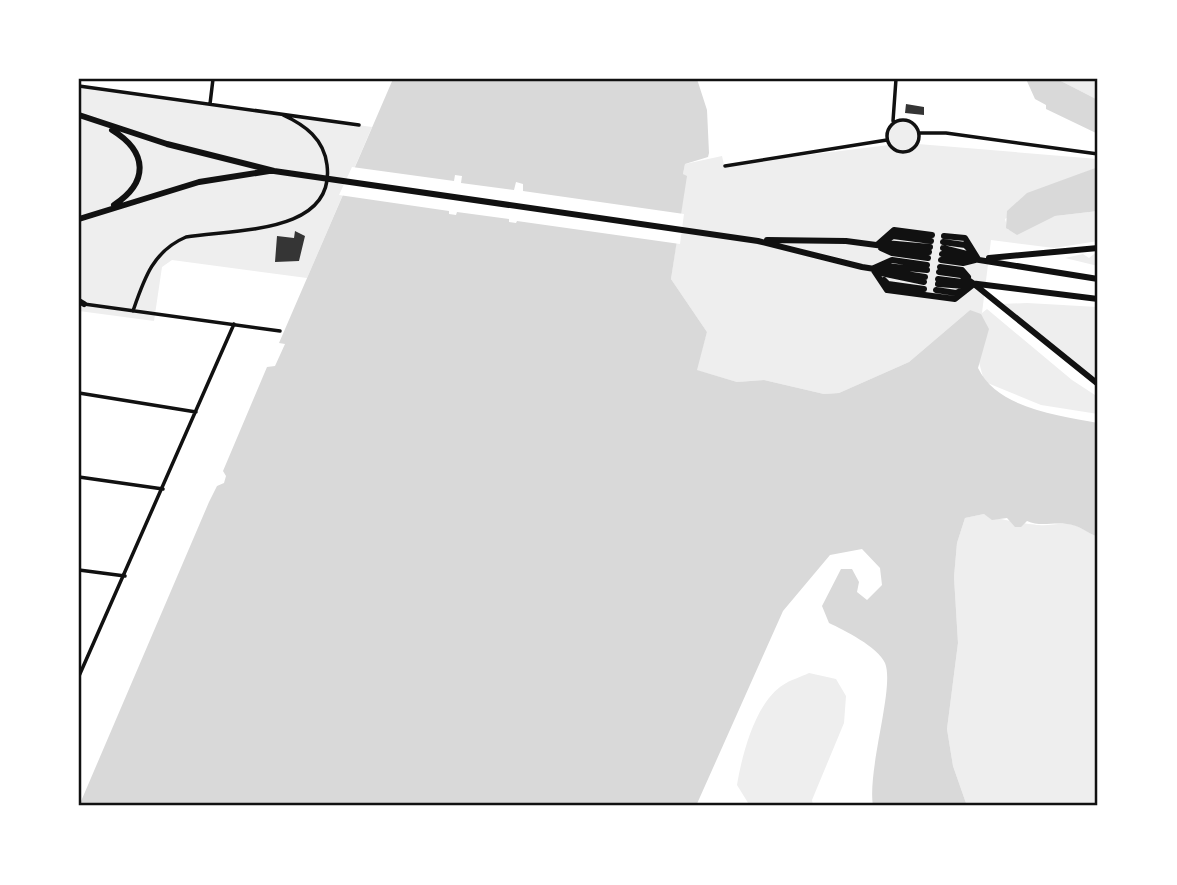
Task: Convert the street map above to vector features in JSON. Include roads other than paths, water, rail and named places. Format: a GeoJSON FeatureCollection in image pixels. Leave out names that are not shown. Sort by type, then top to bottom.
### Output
{"type":"FeatureCollection","features":[{"type":"Feature","properties":{"kind":"highway"},"geometry":{"type":"LineString","coordinates":[[79,115],[105,125],[274,171],[735,237],[873,269],[928,262]]}},
{"type":"Feature","properties":{"kind":"highway"},"geometry":{"type":"LineString","coordinates":[[105,125],[134,148],[140,174],[137,186],[129,195],[109,208]]}},
{"type":"Feature","properties":{"kind":"highway"},"geometry":{"type":"LineString","coordinates":[[79,222],[109,208],[225,176],[274,171]]}},
{"type":"Feature","properties":{"kind":"highway"},"geometry":{"type":"LineString","coordinates":[[876,245],[894,230],[928,262]]}},
{"type":"Feature","properties":{"kind":"highway"},"geometry":{"type":"LineString","coordinates":[[758,241],[814,240],[876,245],[893,242],[928,262]]}},
{"type":"Feature","properties":{"kind":"highway"},"geometry":{"type":"LineString","coordinates":[[876,245],[891,253],[928,262]]}},
{"type":"Feature","properties":{"kind":"highway"},"geometry":{"type":"LineString","coordinates":[[940,263],[965,245],[978,259],[1098,279]]}},
{"type":"Feature","properties":{"kind":"highway"},"geometry":{"type":"LineString","coordinates":[[940,263],[1098,248]]}},
{"type":"Feature","properties":{"kind":"highway"},"geometry":{"type":"LineString","coordinates":[[873,269],[892,260],[928,262]]}},
{"type":"Feature","properties":{"kind":"highway"},"geometry":{"type":"LineString","coordinates":[[873,269],[888,284],[928,262]]}},
{"type":"Feature","properties":{"kind":"highway"},"geometry":{"type":"LineString","coordinates":[[940,263],[962,270],[974,284]]}},
{"type":"Feature","properties":{"kind":"highway"},"geometry":{"type":"LineString","coordinates":[[940,263],[974,284],[1098,384]]}},
{"type":"Feature","properties":{"kind":"highway"},"geometry":{"type":"LineString","coordinates":[[940,263],[956,293],[974,284],[1098,299]]}},
{"type":"Feature","properties":{"kind":"highway"},"geometry":{"type":"LineString","coordinates":[[873,269],[887,290],[956,299],[974,284]]}},
{"type":"Feature","properties":{"kind":"street"},"geometry":{"type":"LineString","coordinates":[[210,104],[213,79]]}},
{"type":"Feature","properties":{"kind":"street"},"geometry":{"type":"LineString","coordinates":[[887,140],[888,129],[893,121],[896,79]]}},
{"type":"Feature","properties":{"kind":"street"},"geometry":{"type":"LineString","coordinates":[[79,86],[359,125]]}},
{"type":"Feature","properties":{"kind":"street"},"geometry":{"type":"LineString","coordinates":[[133,311],[146,272],[157,257],[172,244],[186,237],[291,221],[308,213],[322,196],[327,182],[326,157],[319,141],[304,126],[283,115]]}},
{"type":"Feature","properties":{"kind":"street"},"geometry":{"type":"LineString","coordinates":[[887,140],[898,151],[909,151],[917,144],[919,133],[910,121],[893,121]]}},
{"type":"Feature","properties":{"kind":"street"},"geometry":{"type":"LineString","coordinates":[[919,133],[946,132],[1098,153]]}},
{"type":"Feature","properties":{"kind":"street"},"geometry":{"type":"LineString","coordinates":[[726,166],[887,140]]}},
{"type":"Feature","properties":{"kind":"street"},"geometry":{"type":"LineString","coordinates":[[81,303],[280,331]]}},
{"type":"Feature","properties":{"kind":"street"},"geometry":{"type":"LineString","coordinates":[[79,676],[234,324]]}},
{"type":"Feature","properties":{"kind":"street"},"geometry":{"type":"LineString","coordinates":[[79,393],[196,412]]}},
{"type":"Feature","properties":{"kind":"street"},"geometry":{"type":"LineString","coordinates":[[79,477],[163,489]]}},
{"type":"Feature","properties":{"kind":"street"},"geometry":{"type":"LineString","coordinates":[[79,570],[125,576]]}},
{"type":"Feature","properties":{"kind":"street"},"geometry":{"type":"LineString","coordinates":[[79,655],[87,657]]}}]}
